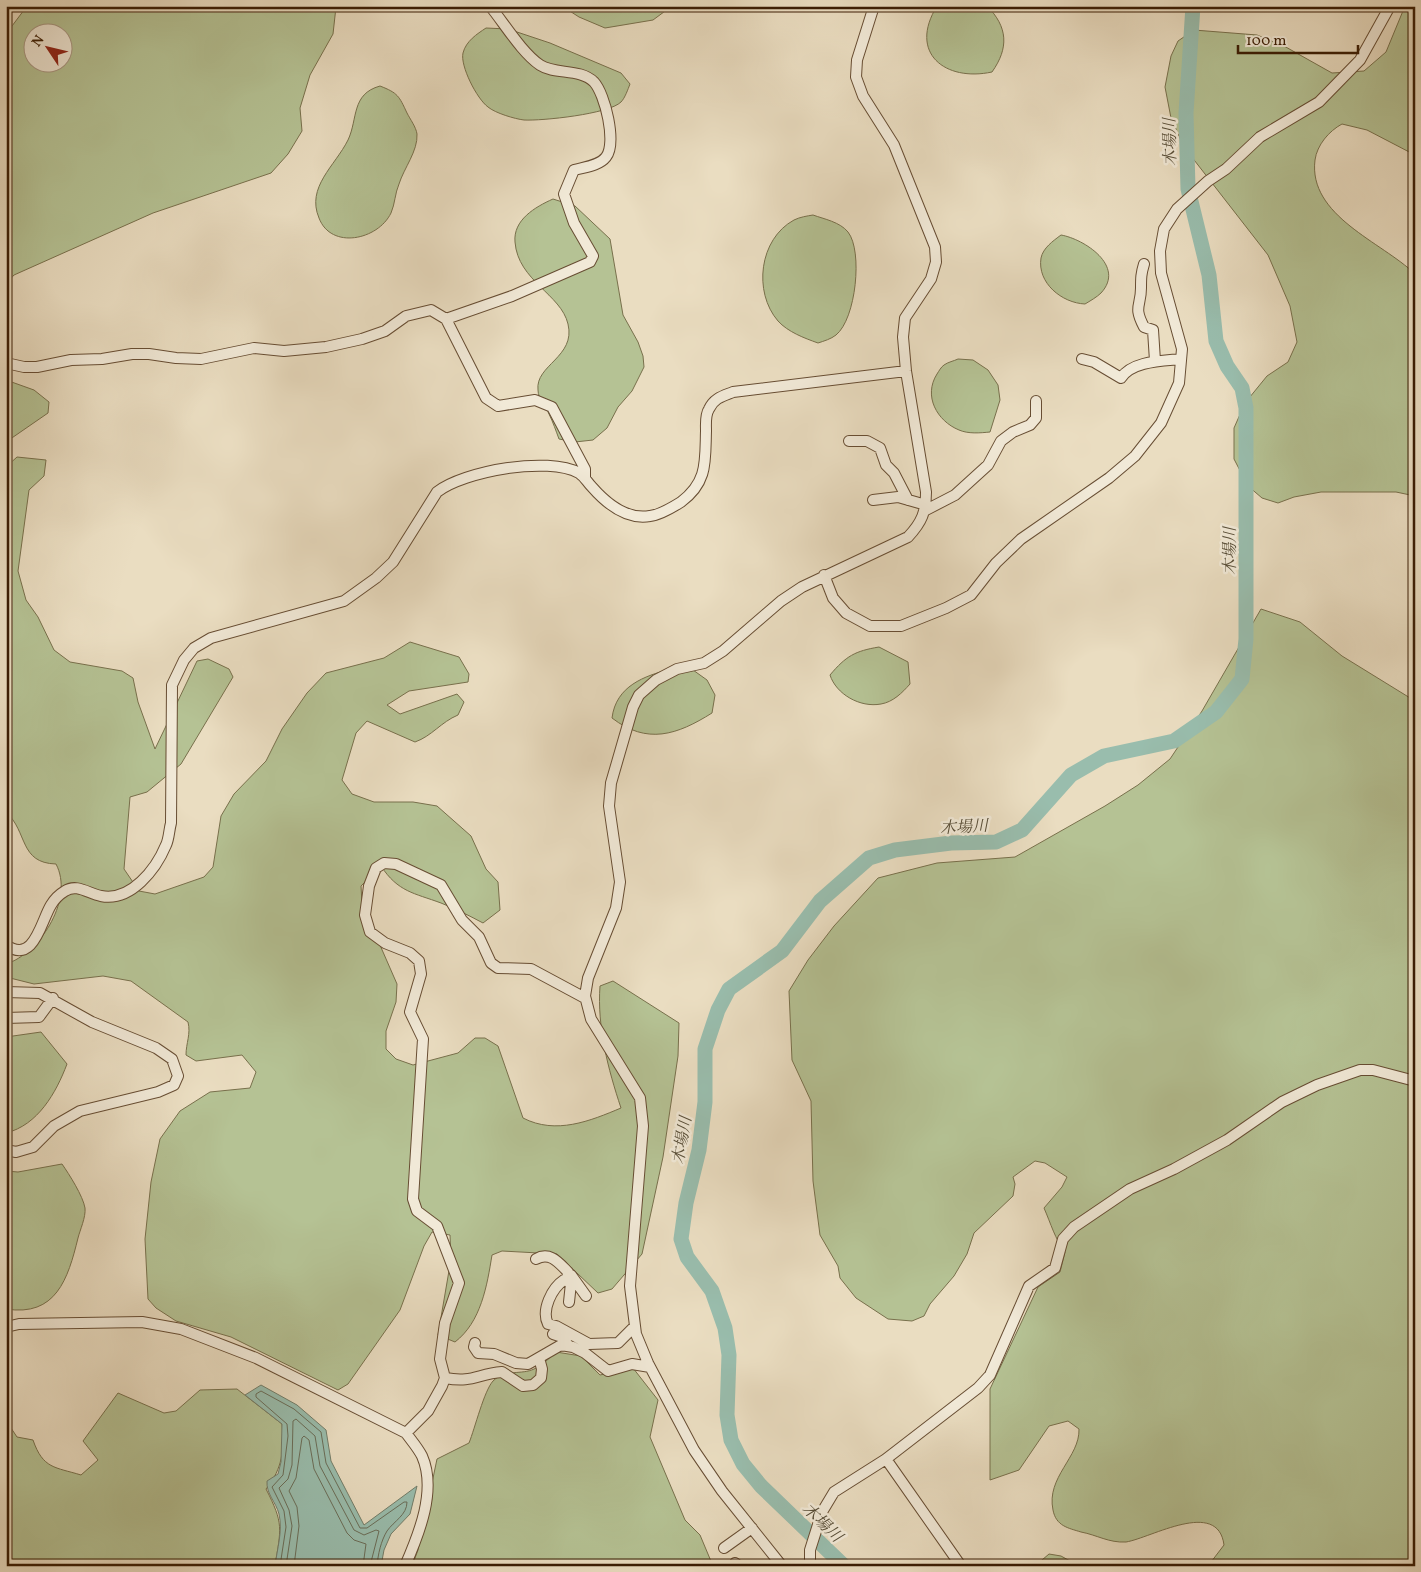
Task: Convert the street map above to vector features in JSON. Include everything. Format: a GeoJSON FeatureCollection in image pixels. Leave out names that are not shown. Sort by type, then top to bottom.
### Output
{"type":"FeatureCollection","features":[{"type":"Feature","properties":{"kind":"street"},"geometry":{"type":"LineString","coordinates":[[446,319],[512,296],[590,262],[593,256],[574,223],[564,194],[574,170],[593,165],[606,157],[612,141],[600,92],[593,81],[581,75],[553,70],[540,65],[490,6]]}},
{"type":"Feature","properties":{"kind":"street"},"geometry":{"type":"LineString","coordinates":[[782,1566],[722,1491],[694,1450],[650,1367],[635,1326],[630,1286],[643,1126],[640,1098],[591,1019],[586,998],[588,978],[616,908],[620,882],[609,806],[611,783],[633,707],[639,695],[656,680],[676,669],[704,663],[723,651],[781,601],[824,576],[908,537],[920,523],[926,507],[926,492],[906,371],[903,337],[905,318],[931,279],[936,262],[934,247],[926,220],[894,145],[863,96],[856,77],[857,60],[874,6]]}},
{"type":"Feature","properties":{"kind":"street"},"geometry":{"type":"LineString","coordinates":[[824,576],[833,598],[846,613],[870,626],[901,626],[946,608],[971,595],[996,563],[1021,539],[1109,478],[1135,456],[1161,423],[1179,382],[1182,350],[1161,273],[1160,251],[1164,229],[1177,209],[1208,180],[1226,169],[1260,137],[1319,102],[1360,60],[1390,6]]}},
{"type":"Feature","properties":{"kind":"street"},"geometry":{"type":"LineString","coordinates":[[1144,264],[1139,278],[1141,289],[1136,307],[1144,327],[1153,330],[1155,361]]}},
{"type":"Feature","properties":{"kind":"street"},"geometry":{"type":"LineString","coordinates":[[6,362],[24,367],[37,367],[71,360],[102,359],[132,354],[201,359],[254,348],[284,351],[326,347],[385,331],[416,312],[431,310],[446,319],[486,398],[498,406],[535,400],[552,407],[586,469],[585,477]]}},
{"type":"Feature","properties":{"kind":"street"},"geometry":{"type":"LineString","coordinates":[[1082,359],[1094,362],[1121,378],[1125,373],[1155,361],[1181,360]]}},
{"type":"Feature","properties":{"kind":"street"},"geometry":{"type":"LineString","coordinates":[[6,945],[13,949],[22,950],[28,948],[36,940],[52,903],[66,890],[81,888],[102,897],[118,894],[139,885],[149,873],[166,844],[171,823],[172,685],[184,660],[194,648],[211,638],[344,601],[376,578],[393,562],[437,492],[458,480],[498,469],[547,467],[568,469],[585,477],[607,503],[616,509],[650,516],[675,506],[689,496],[700,482],[705,469],[706,419],[708,409],[715,400],[733,392],[906,371]]}},
{"type":"Feature","properties":{"kind":"street"},"geometry":{"type":"LineString","coordinates":[[874,500],[898,497],[926,507],[955,495],[988,465],[1001,441],[1013,432],[1030,425],[1036,418],[1036,401]]}},
{"type":"Feature","properties":{"kind":"street"},"geometry":{"type":"LineString","coordinates":[[849,441],[867,441],[880,448],[886,465],[894,473],[908,500]]}},
{"type":"Feature","properties":{"kind":"street"},"geometry":{"type":"LineString","coordinates":[[406,1433],[428,1411],[445,1378],[440,1359],[445,1323],[459,1283],[437,1226],[417,1211],[413,1199],[423,1040],[410,1012],[421,974],[420,961],[410,953],[385,943],[370,932],[365,915],[369,886],[376,868],[384,863],[396,864],[441,885],[462,920],[479,937],[491,963],[498,968],[530,969],[586,998]]}},
{"type":"Feature","properties":{"kind":"street"},"geometry":{"type":"LineString","coordinates":[[6,992],[40,993],[53,998],[92,1022],[156,1048],[172,1059],[178,1076],[174,1085],[158,1092],[80,1111],[54,1126],[33,1147],[16,1152],[6,1150]]}},
{"type":"Feature","properties":{"kind":"street"},"geometry":{"type":"LineString","coordinates":[[6,1018],[39,1017],[53,998]]}},
{"type":"Feature","properties":{"kind":"street"},"geometry":{"type":"LineString","coordinates":[[810,1566],[810,1550],[822,1512],[834,1492],[886,1458],[978,1388],[990,1375],[1030,1286],[1055,1268],[1063,1239],[1074,1227],[1130,1189],[1174,1169],[1227,1140],[1282,1102],[1317,1085],[1367,1070],[1390,1073],[1415,1081]]}},
{"type":"Feature","properties":{"kind":"street"},"geometry":{"type":"LineString","coordinates":[[536,1259],[542,1255],[551,1256],[568,1277],[572,1291],[569,1302]]}},
{"type":"Feature","properties":{"kind":"street"},"geometry":{"type":"LineString","coordinates":[[568,1277],[556,1285],[550,1294],[546,1319],[548,1324],[556,1326],[573,1343],[608,1371],[632,1364],[650,1367]]}},
{"type":"Feature","properties":{"kind":"street"},"geometry":{"type":"LineString","coordinates":[[568,1277],[575,1279],[586,1296]]}},
{"type":"Feature","properties":{"kind":"street"},"geometry":{"type":"LineString","coordinates":[[6,1327],[19,1324],[105,1321],[142,1322],[181,1328],[256,1358],[406,1433],[421,1455],[428,1482],[425,1507],[406,1566]]}},
{"type":"Feature","properties":{"kind":"street"},"geometry":{"type":"LineString","coordinates":[[475,1343],[474,1347],[478,1353],[494,1354],[516,1363],[528,1364],[561,1345],[618,1342],[635,1326]]}},
{"type":"Feature","properties":{"kind":"street"},"geometry":{"type":"LineString","coordinates":[[553,1334],[573,1343]]}},
{"type":"Feature","properties":{"kind":"street"},"geometry":{"type":"LineString","coordinates":[[445,1378],[464,1381],[489,1373],[502,1372],[523,1386],[533,1385],[540,1378],[542,1369],[537,1359]]}},
{"type":"Feature","properties":{"kind":"street"},"geometry":{"type":"LineString","coordinates":[[886,1458],[961,1566]]}},
{"type":"Feature","properties":{"kind":"street"},"geometry":{"type":"LineString","coordinates":[[724,1548],[752,1528]]}},
{"type":"Feature","properties":{"kind":"shaded area"},"geometry":{"type":"Polygon","coordinates":[[[27,6],[336,6],[333,34],[310,75],[300,108],[302,131],[288,154],[271,173],[153,213],[14,275],[6,284],[6,34],[27,6]]]}},
{"type":"Feature","properties":{"kind":"shaded area"},"geometry":{"type":"Polygon","coordinates":[[[562,6],[672,6],[653,20],[605,28],[579,17],[562,6]]]}},
{"type":"Feature","properties":{"kind":"shaded area"},"geometry":{"type":"Polygon","coordinates":[[[937,6],[987,6],[994,14],[999,22],[1004,38],[1001,55],[992,72],[959,73],[946,68],[936,60],[929,50],[927,38],[929,23],[937,6]]]}},
{"type":"Feature","properties":{"kind":"shaded area"},"geometry":{"type":"Polygon","coordinates":[[[1405,6],[1415,6],[1415,155],[1367,130],[1342,124],[1324,139],[1318,149],[1315,160],[1316,180],[1323,197],[1335,212],[1350,226],[1415,274],[1415,496],[1396,492],[1321,492],[1294,497],[1278,503],[1262,498],[1248,486],[1234,459],[1234,428],[1245,403],[1267,376],[1288,362],[1297,342],[1290,306],[1268,255],[1184,147],[1171,118],[1165,87],[1171,56],[1178,41],[1194,30],[1257,35],[1284,46],[1332,73],[1364,71],[1386,52],[1405,6]]]}},
{"type":"Feature","properties":{"kind":"shaded area"},"geometry":{"type":"Polygon","coordinates":[[[486,28],[508,29],[550,43],[621,73],[630,84],[625,96],[621,102],[603,110],[559,118],[524,120],[495,111],[484,103],[474,90],[463,59],[464,49],[469,41],[486,28]]]}},
{"type":"Feature","properties":{"kind":"shaded area"},"geometry":{"type":"Polygon","coordinates":[[[380,86],[394,93],[402,103],[417,134],[415,147],[401,178],[391,213],[385,222],[376,230],[355,238],[333,235],[325,228],[319,218],[316,196],[324,177],[348,140],[360,101],[364,95],[380,86]]]}},
{"type":"Feature","properties":{"kind":"shaded area"},"geometry":{"type":"Polygon","coordinates":[[[553,199],[575,206],[610,239],[623,315],[638,342],[643,356],[644,367],[632,391],[618,407],[607,428],[593,440],[575,442],[559,439],[538,393],[539,381],[543,374],[566,345],[569,335],[568,324],[564,313],[524,267],[518,255],[515,234],[526,215],[553,199]]]}},
{"type":"Feature","properties":{"kind":"shaded area"},"geometry":{"type":"Polygon","coordinates":[[[813,215],[836,223],[848,232],[853,241],[856,269],[853,300],[843,327],[836,335],[818,343],[791,331],[778,321],[770,309],[765,296],[763,281],[767,253],[773,240],[782,229],[794,220],[813,215]]]}},
{"type":"Feature","properties":{"kind":"shaded area"},"geometry":{"type":"Polygon","coordinates":[[[1061,235],[1080,242],[1099,255],[1109,273],[1107,283],[1101,293],[1085,304],[1076,303],[1060,296],[1043,276],[1041,267],[1042,254],[1061,235]]]}},
{"type":"Feature","properties":{"kind":"shaded area"},"geometry":{"type":"Polygon","coordinates":[[[958,359],[973,360],[988,370],[998,385],[1000,400],[990,432],[970,433],[959,430],[944,421],[934,407],[931,391],[937,374],[944,365],[958,359]]]}},
{"type":"Feature","properties":{"kind":"shaded area"},"geometry":{"type":"Polygon","coordinates":[[[6,380],[34,390],[49,402],[48,413],[6,442],[6,380]]]}},
{"type":"Feature","properties":{"kind":"shaded area"},"geometry":{"type":"Polygon","coordinates":[[[17,457],[46,460],[44,476],[29,490],[18,571],[26,600],[38,617],[54,650],[70,662],[122,671],[133,678],[138,702],[155,749],[197,661],[208,659],[229,669],[233,677],[181,764],[147,792],[130,797],[124,869],[139,891],[155,894],[204,877],[213,867],[221,816],[234,794],[266,761],[282,729],[307,693],[326,673],[384,658],[410,642],[459,657],[469,674],[468,682],[409,691],[387,705],[400,714],[457,694],[464,702],[458,715],[415,742],[367,721],[356,733],[342,780],[352,794],[374,802],[413,802],[437,806],[471,836],[486,869],[498,882],[500,910],[483,923],[447,905],[407,890],[387,875],[381,866],[361,886],[362,904],[397,984],[396,1002],[386,1031],[386,1049],[396,1059],[413,1065],[458,1053],[475,1038],[485,1038],[498,1046],[523,1118],[535,1123],[560,1126],[585,1121],[621,1108],[604,1048],[600,1017],[600,986],[613,981],[679,1023],[678,1056],[663,1157],[642,1254],[612,1289],[598,1293],[557,1254],[502,1251],[492,1255],[485,1291],[477,1314],[464,1334],[455,1342],[438,1335],[451,1259],[450,1235],[432,1232],[424,1246],[400,1310],[348,1384],[338,1390],[231,1337],[176,1321],[156,1308],[148,1299],[145,1239],[151,1182],[160,1139],[180,1111],[210,1092],[250,1088],[256,1072],[242,1055],[196,1061],[186,1055],[189,1031],[188,1022],[131,981],[103,976],[34,984],[10,978],[9,963],[33,947],[43,935],[58,907],[61,892],[61,877],[56,864],[44,862],[30,852],[18,828],[6,812],[6,467],[17,457]]]}},
{"type":"Feature","properties":{"kind":"shaded area"},"geometry":{"type":"Polygon","coordinates":[[[1261,609],[1300,622],[1342,656],[1415,701],[1415,1566],[1208,1566],[1224,1545],[1219,1531],[1210,1524],[1197,1522],[1182,1524],[1126,1542],[1109,1540],[1067,1528],[1057,1520],[1053,1510],[1052,1498],[1058,1477],[1078,1439],[1079,1429],[1068,1421],[1049,1426],[1019,1470],[990,1480],[990,1389],[1038,1287],[1060,1272],[1065,1252],[1056,1237],[1044,1208],[1062,1187],[1067,1177],[1045,1163],[1035,1161],[1013,1177],[1015,1184],[1013,1196],[974,1233],[967,1254],[954,1276],[930,1304],[924,1316],[912,1321],[888,1319],[856,1298],[840,1278],[838,1266],[820,1235],[813,1181],[811,1101],[792,1060],[789,991],[808,960],[834,926],[878,878],[937,863],[1015,857],[1138,785],[1170,759],[1202,711],[1261,609]]]}},
{"type":"Feature","properties":{"kind":"shaded area"},"geometry":{"type":"Polygon","coordinates":[[[879,647],[908,662],[910,684],[900,694],[885,703],[873,705],[857,702],[843,694],[830,675],[851,655],[863,650],[879,647]]]}},
{"type":"Feature","properties":{"kind":"shaded area"},"geometry":{"type":"Polygon","coordinates":[[[671,669],[693,670],[707,680],[715,695],[712,713],[687,727],[662,734],[637,732],[612,718],[619,698],[625,690],[642,679],[671,669]]]}},
{"type":"Feature","properties":{"kind":"shaded area"},"geometry":{"type":"Polygon","coordinates":[[[41,1032],[67,1064],[57,1086],[44,1106],[27,1123],[6,1133],[6,1037],[41,1032]]]}},
{"type":"Feature","properties":{"kind":"shaded area"},"geometry":{"type":"Polygon","coordinates":[[[62,1164],[79,1191],[85,1208],[84,1219],[70,1268],[57,1292],[48,1301],[37,1307],[23,1310],[6,1309],[6,1171],[18,1172],[62,1164]]]}},
{"type":"Feature","properties":{"kind":"shaded area"},"geometry":{"type":"Polygon","coordinates":[[[556,1352],[581,1356],[600,1375],[633,1368],[658,1400],[650,1437],[685,1520],[700,1535],[713,1566],[412,1566],[418,1550],[437,1459],[469,1443],[483,1401],[493,1381],[503,1375],[537,1368],[556,1352]]]}},
{"type":"Feature","properties":{"kind":"shaded area"},"geometry":{"type":"Polygon","coordinates":[[[237,1389],[282,1424],[283,1442],[281,1458],[276,1474],[266,1489],[276,1510],[280,1526],[275,1566],[6,1566],[6,1426],[11,1428],[17,1437],[33,1440],[41,1457],[46,1462],[57,1468],[81,1475],[98,1460],[83,1441],[118,1393],[164,1413],[176,1411],[200,1390],[237,1389]]]}},
{"type":"Feature","properties":{"kind":"shaded area"},"geometry":{"type":"Polygon","coordinates":[[[1049,1554],[1061,1556],[1079,1566],[1035,1566],[1049,1554]]]}},
{"type":"Feature","properties":{"kind":"water"},"geometry":{"type":"Polygon","coordinates":[[[261,1385],[297,1405],[326,1430],[331,1461],[364,1525],[417,1486],[410,1514],[391,1534],[384,1550],[381,1566],[275,1566],[280,1520],[278,1510],[268,1490],[267,1481],[278,1474],[281,1462],[282,1424],[245,1395],[261,1385]]]}},
{"type":"Feature","properties":{"kind":"waterway","name":"木場川"},"geometry":{"type":"LineString","coordinates":[[844,1566],[761,1486],[743,1464],[731,1440],[727,1415],[729,1355],[725,1328],[712,1291],[687,1257],[681,1239],[686,1203],[699,1150],[705,1102],[705,1049],[718,1010],[729,989],[782,951],[820,901],[869,858],[895,850],[951,843],[996,842],[1022,830],[1071,775],[1104,756],[1174,741],[1216,712],[1242,679],[1246,639],[1246,408],[1242,388],[1227,366],[1216,341],[1209,275],[1188,189],[1186,113],[1193,6]]}}]}
